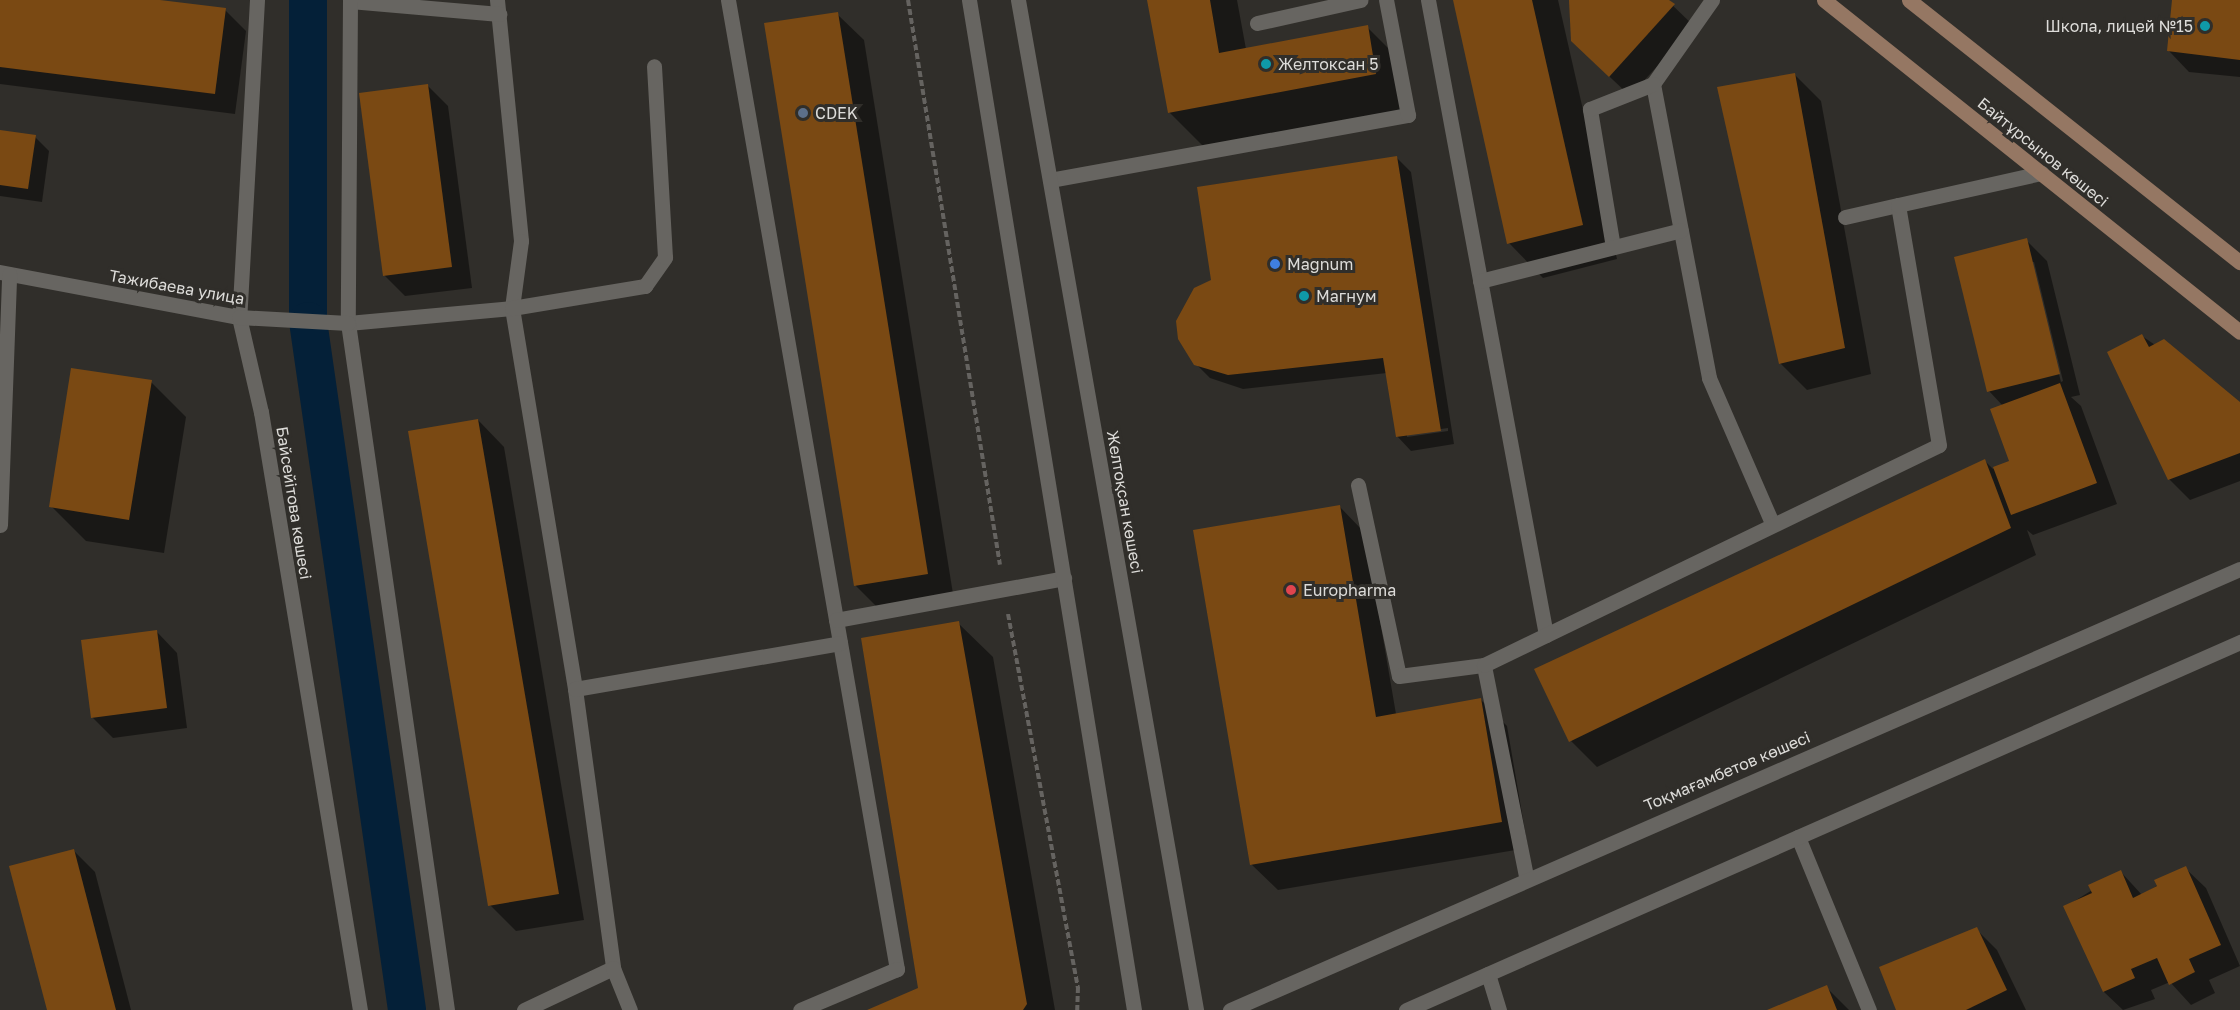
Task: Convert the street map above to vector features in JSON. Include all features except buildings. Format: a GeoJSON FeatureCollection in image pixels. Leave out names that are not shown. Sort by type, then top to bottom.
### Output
{"type":"FeatureCollection","features":[{"type":"Feature","properties":{"kind":"main road","name":"Байтұрсынов көшесі"},"geometry":{"type":"LineString","coordinates":[[1824,0],[2240,332]]}},
{"type":"Feature","properties":{"kind":"main road"},"geometry":{"type":"LineString","coordinates":[[1909,0],[2240,262]]}},
{"type":"Feature","properties":{"kind":"street","name":"Байсейітова көшесі"},"geometry":{"type":"LineString","coordinates":[[257,0],[239,317],[261,412],[360,1010]]}},
{"type":"Feature","properties":{"kind":"street"},"geometry":{"type":"LineString","coordinates":[[447,1010],[348,323],[350,0],[498,7],[521,241],[512,308],[575,689],[614,968],[630,1010]]}},
{"type":"Feature","properties":{"kind":"street"},"geometry":{"type":"LineString","coordinates":[[728,0],[897,969],[800,1010]]}},
{"type":"Feature","properties":{"kind":"street"},"geometry":{"type":"LineString","coordinates":[[969,0],[1134,1010]]}},
{"type":"Feature","properties":{"kind":"street","name":"Желтоқсан көшесі"},"geometry":{"type":"LineString","coordinates":[[1018,0],[1196,1010]]}},
{"type":"Feature","properties":{"kind":"street"},"geometry":{"type":"LineString","coordinates":[[1257,23],[1360,0]]}},
{"type":"Feature","properties":{"kind":"street"},"geometry":{"type":"LineString","coordinates":[[1050,180],[1408,115],[1386,0]]}},
{"type":"Feature","properties":{"kind":"street"},"geometry":{"type":"LineString","coordinates":[[1428,0],[1546,635]]}},
{"type":"Feature","properties":{"kind":"street"},"geometry":{"type":"LineString","coordinates":[[1613,247],[1590,109],[1653,84],[1712,0]]}},
{"type":"Feature","properties":{"kind":"street","name":"Тажибаева улица"},"geometry":{"type":"LineString","coordinates":[[4,273],[239,317],[348,323],[512,308],[645,285],[665,257],[654,66]]}},
{"type":"Feature","properties":{"kind":"street"},"geometry":{"type":"LineString","coordinates":[[1653,84],[1710,378],[1773,525]]}},
{"type":"Feature","properties":{"kind":"street"},"geometry":{"type":"LineString","coordinates":[[1845,217],[2041,174]]}},
{"type":"Feature","properties":{"kind":"street"},"geometry":{"type":"LineString","coordinates":[[1358,485],[1399,676],[1484,665],[1939,445],[1898,205]]}},
{"type":"Feature","properties":{"kind":"street"},"geometry":{"type":"LineString","coordinates":[[1480,281],[1681,230]]}},
{"type":"Feature","properties":{"kind":"street"},"geometry":{"type":"LineString","coordinates":[[0,525],[4,273]]}},
{"type":"Feature","properties":{"kind":"street","name":"Тоқмағамбетов көшесі"},"geometry":{"type":"LineString","coordinates":[[1230,1010],[1526,876],[2240,569]]}},
{"type":"Feature","properties":{"kind":"street"},"geometry":{"type":"LineString","coordinates":[[836,620],[1004,587],[1064,578]]}},
{"type":"Feature","properties":{"kind":"street"},"geometry":{"type":"LineString","coordinates":[[1406,1010],[2240,642]]}},
{"type":"Feature","properties":{"kind":"street"},"geometry":{"type":"LineString","coordinates":[[575,689],[840,643]]}},
{"type":"Feature","properties":{"kind":"street"},"geometry":{"type":"LineString","coordinates":[[1484,665],[1526,876]]}},
{"type":"Feature","properties":{"kind":"street"},"geometry":{"type":"LineString","coordinates":[[1798,837],[1869,1010]]}},
{"type":"Feature","properties":{"kind":"street"},"geometry":{"type":"LineString","coordinates":[[524,1010],[614,968]]}},
{"type":"Feature","properties":{"kind":"street"},"geometry":{"type":"LineString","coordinates":[[1488,974],[1499,1010]]}},
{"type":"Feature","properties":{"kind":"path"},"geometry":{"type":"LineString","coordinates":[[908,0],[1004,587],[1078,987],[1077,1010]]}},
{"type":"Feature","properties":{"kind":"waterway"},"geometry":{"type":"LineString","coordinates":[[308,0],[308,321],[407,1010]]}},
{"type":"Feature","properties":{"kind":"place","name":"Школа, лицей №15"},"geometry":{"type":"Point","coordinates":[2205,26]}},
{"type":"Feature","properties":{"kind":"place","name":"Желтоксан 5"},"geometry":{"type":"Point","coordinates":[1266,64]}},
{"type":"Feature","properties":{"kind":"place","name":"CDEK"},"geometry":{"type":"Point","coordinates":[803,113]}},
{"type":"Feature","properties":{"kind":"place","name":"Magnum"},"geometry":{"type":"Point","coordinates":[1275,264]}},
{"type":"Feature","properties":{"kind":"place","name":"Магнум"},"geometry":{"type":"Point","coordinates":[1304,296]}},
{"type":"Feature","properties":{"kind":"place","name":"Europharma"},"geometry":{"type":"Point","coordinates":[1291,590]}}]}
